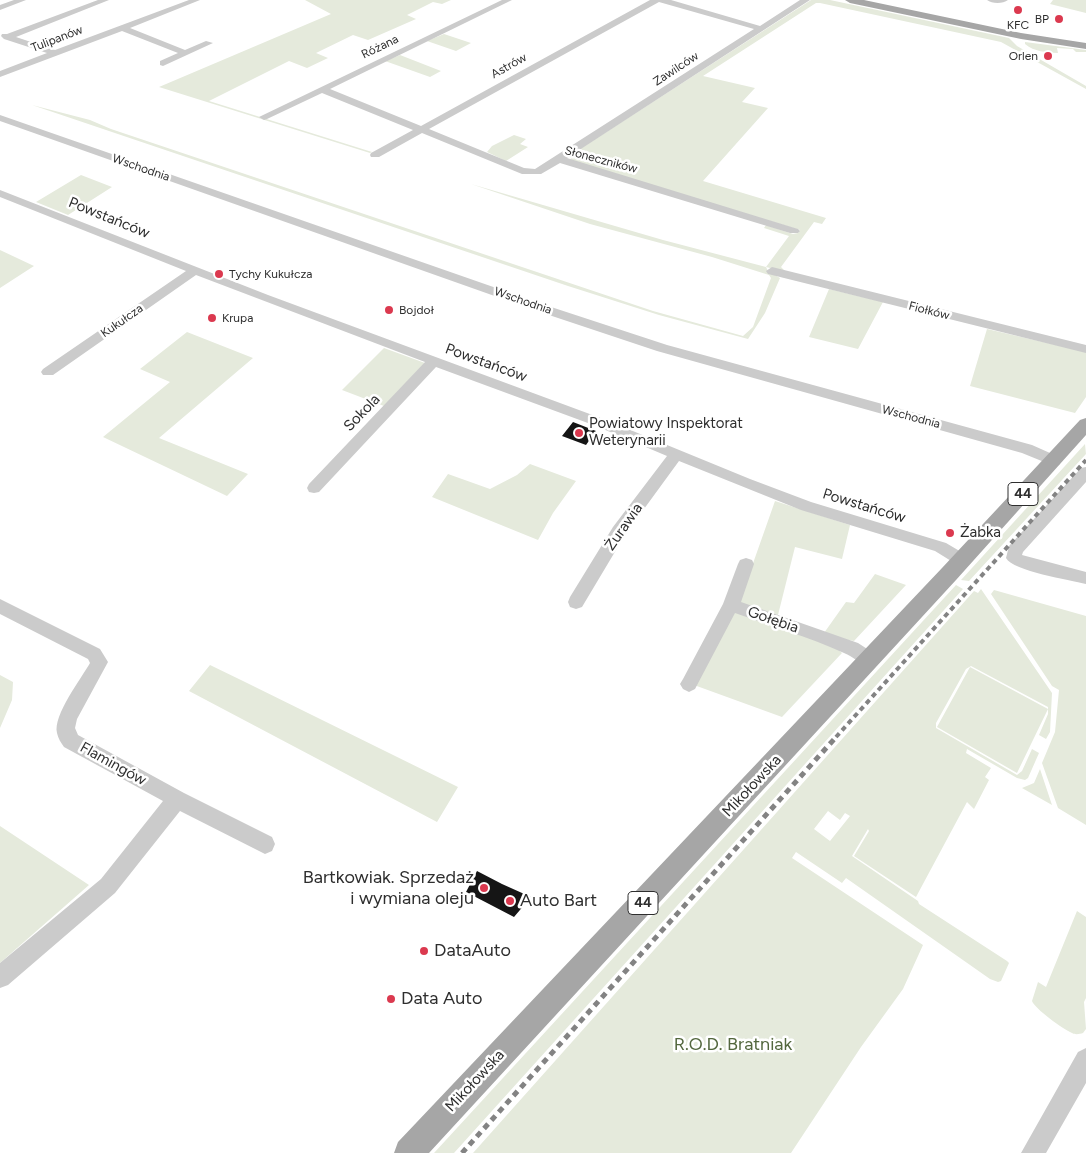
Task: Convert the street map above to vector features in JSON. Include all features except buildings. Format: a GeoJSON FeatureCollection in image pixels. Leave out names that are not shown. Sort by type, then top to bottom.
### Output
{"type":"FeatureCollection","features":[{"type":"Feature","properties":{"kind":"main road"},"geometry":{"type":"LineString","coordinates":[[850,0],[1021,36],[1086,46]]}},
{"type":"Feature","properties":{"kind":"main road"},"geometry":{"type":"LineString","coordinates":[[936,18],[1086,40]]}},
{"type":"Feature","properties":{"kind":"main road","name":"Mikołowska"},"geometry":{"type":"LineString","coordinates":[[409,1150],[962,560],[1086,424]]}},
{"type":"Feature","properties":{"kind":"street"},"geometry":{"type":"LineString","coordinates":[[0,8],[22,0]]}},
{"type":"Feature","properties":{"kind":"street"},"geometry":{"type":"LineString","coordinates":[[4,36],[105,0]]}},
{"type":"Feature","properties":{"kind":"street","name":"Tulipanów"},"geometry":{"type":"LineString","coordinates":[[0,74],[196,0]]}},
{"type":"Feature","properties":{"kind":"street","name":"Różana"},"geometry":{"type":"LineString","coordinates":[[264,116],[508,0]]}},
{"type":"Feature","properties":{"kind":"street","name":"Astrów"},"geometry":{"type":"LineString","coordinates":[[375,155],[656,0]]}},
{"type":"Feature","properties":{"kind":"street"},"geometry":{"type":"LineString","coordinates":[[662,0],[762,29]]}},
{"type":"Feature","properties":{"kind":"street","name":"Zawilców"},"geometry":{"type":"LineString","coordinates":[[559,159],[806,0]]}},
{"type":"Feature","properties":{"kind":"street"},"geometry":{"type":"LineString","coordinates":[[991,0],[1004,0]]}},
{"type":"Feature","properties":{"kind":"street"},"geometry":{"type":"LineString","coordinates":[[123,28],[185,53]]}},
{"type":"Feature","properties":{"kind":"street"},"geometry":{"type":"LineString","coordinates":[[4,36],[56,53]]}},
{"type":"Feature","properties":{"kind":"street"},"geometry":{"type":"LineString","coordinates":[[163,62],[209,43]]}},
{"type":"Feature","properties":{"kind":"street"},"geometry":{"type":"LineString","coordinates":[[0,65],[12,69]]}},
{"type":"Feature","properties":{"kind":"street","name":"Słoneczników"},"geometry":{"type":"LineString","coordinates":[[322,89],[522,171],[537,172],[559,159],[794,231]]}},
{"type":"Feature","properties":{"kind":"street","name":"Wschodnia"},"geometry":{"type":"LineString","coordinates":[[0,118],[532,305],[662,348],[1027,448],[1054,461]]}},
{"type":"Feature","properties":{"kind":"street","name":"Powstańców"},"geometry":{"type":"LineString","coordinates":[[3,197],[601,423],[806,506],[940,547],[962,560]]}},
{"type":"Feature","properties":{"kind":"street","name":"Kukułcza"},"geometry":{"type":"LineString","coordinates":[[48,372],[195,270]]}},
{"type":"Feature","properties":{"kind":"street","name":"Fiołków"},"geometry":{"type":"LineString","coordinates":[[772,271],[1086,349]]}},
{"type":"Feature","properties":{"kind":"street","name":"Sokola"},"geometry":{"type":"LineString","coordinates":[[314,488],[434,361]]}},
{"type":"Feature","properties":{"kind":"street","name":"Żurawia"},"geometry":{"type":"LineString","coordinates":[[576,602],[619,531],[677,454]]}},
{"type":"Feature","properties":{"kind":"street"},"geometry":{"type":"LineString","coordinates":[[1086,472],[1015,550],[1014,558],[1024,564],[1086,578]]}},
{"type":"Feature","properties":{"kind":"street"},"geometry":{"type":"LineString","coordinates":[[730,605],[746,564]]}},
{"type":"Feature","properties":{"kind":"street","name":"Gołębia"},"geometry":{"type":"LineString","coordinates":[[689,684],[730,605],[852,648],[869,659]]}},
{"type":"Feature","properties":{"kind":"street","name":"Flamingów"},"geometry":{"type":"LineString","coordinates":[[0,606],[94,654],[99,662],[94,675],[65,724],[66,734],[71,740],[177,799],[265,844]]}},
{"type":"Feature","properties":{"kind":"street"},"geometry":{"type":"LineString","coordinates":[[0,977],[108,886],[177,799]]}},
{"type":"Feature","properties":{"kind":"street"},"geometry":{"type":"LineString","coordinates":[[1033,1153],[1086,1060]]}},
{"type":"Feature","properties":{"kind":"green space"},"geometry":{"type":"Polygon","coordinates":[[[305,0],[451,0],[442,4],[433,2],[407,15],[416,19],[368,40],[353,35],[316,53],[328,58],[307,68],[289,61],[209,101],[372,152],[370,153],[159,87],[331,14],[305,0]]]}},
{"type":"Feature","properties":{"kind":"green space"},"geometry":{"type":"Polygon","coordinates":[[[811,0],[830,0],[1009,38],[1017,46],[1086,86],[1086,89],[1001,42],[816,3],[703,76],[755,88],[742,102],[768,108],[703,181],[826,218],[822,224],[814,222],[781,267],[786,272],[766,267],[789,236],[764,228],[766,225],[793,234],[798,233],[800,230],[572,161],[569,155],[577,151],[613,162],[580,149],[811,0]]]}},
{"type":"Feature","properties":{"kind":"green space"},"geometry":{"type":"Polygon","coordinates":[[[1053,0],[1086,0],[1086,13],[1050,4],[1053,0]]]}},
{"type":"Feature","properties":{"kind":"green space"},"geometry":{"type":"Polygon","coordinates":[[[444,34],[471,43],[456,51],[427,41],[444,34]]]}},
{"type":"Feature","properties":{"kind":"green space"},"geometry":{"type":"Polygon","coordinates":[[[1025,42],[1086,50],[1086,52],[1057,48],[1058,53],[1044,52],[1033,49],[1025,44],[1025,42]]]}},
{"type":"Feature","properties":{"kind":"green space"},"geometry":{"type":"Polygon","coordinates":[[[400,55],[441,71],[430,77],[385,61],[400,55]]]}},
{"type":"Feature","properties":{"kind":"green space"},"geometry":{"type":"Polygon","coordinates":[[[32,105],[90,120],[111,129],[653,311],[743,336],[753,327],[771,278],[769,275],[712,257],[590,224],[471,184],[663,240],[766,267],[768,271],[780,278],[765,313],[748,339],[659,315],[568,286],[32,105]]]}},
{"type":"Feature","properties":{"kind":"green space"},"geometry":{"type":"Polygon","coordinates":[[[514,135],[526,139],[520,144],[528,147],[506,161],[487,152],[492,146],[514,135]]]}},
{"type":"Feature","properties":{"kind":"green space"},"geometry":{"type":"Polygon","coordinates":[[[81,175],[112,187],[68,215],[36,202],[81,175]]]}},
{"type":"Feature","properties":{"kind":"green space"},"geometry":{"type":"Polygon","coordinates":[[[0,250],[34,266],[0,288],[0,250]]]}},
{"type":"Feature","properties":{"kind":"green space"},"geometry":{"type":"Polygon","coordinates":[[[829,289],[883,302],[858,349],[809,337],[829,289]]]}},
{"type":"Feature","properties":{"kind":"green space"},"geometry":{"type":"Polygon","coordinates":[[[987,329],[1086,352],[1086,397],[1075,413],[970,386],[987,329]]]}},
{"type":"Feature","properties":{"kind":"green space"},"geometry":{"type":"Polygon","coordinates":[[[187,332],[253,358],[159,438],[248,474],[227,496],[103,437],[170,382],[140,369],[187,332]]]}},
{"type":"Feature","properties":{"kind":"green space"},"geometry":{"type":"Polygon","coordinates":[[[384,348],[425,363],[384,406],[342,390],[384,348]]]}},
{"type":"Feature","properties":{"kind":"green space"},"geometry":{"type":"Polygon","coordinates":[[[1085,444],[1086,454],[969,581],[961,580],[1085,444]]]}},
{"type":"Feature","properties":{"kind":"green space"},"geometry":{"type":"Polygon","coordinates":[[[530,464],[576,481],[553,513],[538,540],[432,497],[448,474],[490,489],[517,475],[530,464]]]}},
{"type":"Feature","properties":{"kind":"green space"},"geometry":{"type":"Polygon","coordinates":[[[775,501],[850,525],[842,559],[795,547],[778,615],[739,603],[775,501]]]}},
{"type":"Feature","properties":{"kind":"green space"},"geometry":{"type":"Polygon","coordinates":[[[875,574],[906,585],[854,641],[836,638],[824,633],[846,602],[854,603],[875,574]]]}},
{"type":"Feature","properties":{"kind":"green space"},"geometry":{"type":"Polygon","coordinates":[[[956,585],[963,589],[454,1153],[434,1153],[956,585]]]}},
{"type":"Feature","properties":{"kind":"green space","name":"R.O.D. Bratniak"},"geometry":{"type":"Polygon","coordinates":[[[981,589],[1052,693],[1050,732],[1046,739],[1039,735],[1048,714],[1048,707],[971,666],[966,669],[936,723],[936,728],[1017,775],[1022,771],[1032,749],[1039,753],[1028,778],[1025,780],[1017,778],[967,749],[966,753],[991,768],[985,777],[989,780],[974,809],[967,802],[916,897],[854,856],[869,831],[868,829],[852,856],[918,901],[919,904],[1007,961],[1009,963],[1001,981],[998,982],[990,979],[846,878],[842,883],[796,852],[792,858],[923,945],[903,989],[861,1047],[791,1153],[473,1153],[974,591],[978,593],[981,589]],[[828,811],[814,829],[830,841],[850,816],[845,813],[840,820],[828,811]]]}},
{"type":"Feature","properties":{"kind":"green space"},"geometry":{"type":"Polygon","coordinates":[[[994,590],[1086,616],[1086,825],[1058,808],[1042,763],[1055,732],[1059,690],[1052,686],[991,594],[994,590]]]}},
{"type":"Feature","properties":{"kind":"green space"},"geometry":{"type":"Polygon","coordinates":[[[736,611],[837,648],[842,653],[782,717],[694,685],[727,621],[736,611]]]}},
{"type":"Feature","properties":{"kind":"green space"},"geometry":{"type":"Polygon","coordinates":[[[210,665],[458,787],[437,822],[189,691],[210,665]]]}},
{"type":"Feature","properties":{"kind":"green space"},"geometry":{"type":"Polygon","coordinates":[[[970,667],[1048,709],[1017,773],[937,727],[970,667]]]}},
{"type":"Feature","properties":{"kind":"green space"},"geometry":{"type":"Polygon","coordinates":[[[0,675],[13,682],[12,700],[0,728],[0,675]]]}},
{"type":"Feature","properties":{"kind":"green space"},"geometry":{"type":"Polygon","coordinates":[[[1040,769],[1052,805],[1022,788],[1034,783],[1040,769]]]}},
{"type":"Feature","properties":{"kind":"green space"},"geometry":{"type":"Polygon","coordinates":[[[0,826],[89,885],[0,963],[0,826]]]}},
{"type":"Feature","properties":{"kind":"green space"},"geometry":{"type":"Polygon","coordinates":[[[1077,911],[1086,917],[1086,998],[1084,1002],[1086,1029],[1083,1033],[1073,1034],[1050,1019],[1032,1001],[1038,982],[1046,987],[1077,911]]]}},
{"type":"Feature","properties":{"kind":"railway"},"geometry":{"type":"LineString","coordinates":[[836,737],[1086,460]]}},
{"type":"Feature","properties":{"kind":"railway"},"geometry":{"type":"LineString","coordinates":[[462,1153],[837,736]]}},
{"type":"Feature","properties":{"kind":"place","name":"KFC"},"geometry":{"type":"Point","coordinates":[1018,10]}},
{"type":"Feature","properties":{"kind":"place","name":"BP"},"geometry":{"type":"Point","coordinates":[1059,19]}},
{"type":"Feature","properties":{"kind":"place","name":"Orlen"},"geometry":{"type":"Point","coordinates":[1048,56]}},
{"type":"Feature","properties":{"kind":"place","name":"Tychy Kukułcza"},"geometry":{"type":"Point","coordinates":[219,274]}},
{"type":"Feature","properties":{"kind":"place","name":"Bojdoł"},"geometry":{"type":"Point","coordinates":[389,310]}},
{"type":"Feature","properties":{"kind":"place","name":"Krupa"},"geometry":{"type":"Point","coordinates":[212,318]}},
{"type":"Feature","properties":{"kind":"place","name":"Powiatowy Inspektorat Weterynarii"},"geometry":{"type":"Point","coordinates":[579,433]}},
{"type":"Feature","properties":{"kind":"place","name":"Żabka"},"geometry":{"type":"Point","coordinates":[950,533]}},
{"type":"Feature","properties":{"kind":"place","name":"Bartkowiak. Sprzedaż i wymiana oleju"},"geometry":{"type":"Point","coordinates":[484,888]}},
{"type":"Feature","properties":{"kind":"place","name":"Auto Bart"},"geometry":{"type":"Point","coordinates":[510,901]}},
{"type":"Feature","properties":{"kind":"place","name":"DataAuto"},"geometry":{"type":"Point","coordinates":[424,951]}},
{"type":"Feature","properties":{"kind":"place","name":"Data Auto"},"geometry":{"type":"Point","coordinates":[391,999]}}]}
